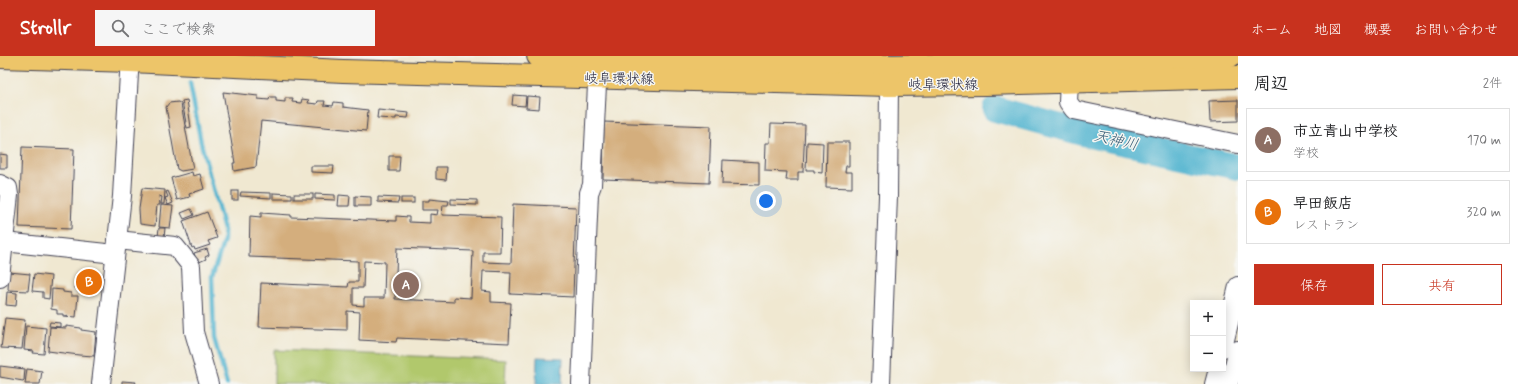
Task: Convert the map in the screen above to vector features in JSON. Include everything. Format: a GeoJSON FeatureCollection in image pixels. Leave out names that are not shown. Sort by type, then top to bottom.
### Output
{"type":"FeatureCollection","features":[{"type":"Feature","properties":{"kind":"main road","name":"岐阜環状線"},"geometry":{"type":"LineString","coordinates":[[538,56],[598,64],[889,85],[986,84],[1238,77]]}},
{"type":"Feature","properties":{"kind":"main road","name":"岐阜環状線"},"geometry":{"type":"LineString","coordinates":[[0,57],[130,58],[343,71],[598,64],[901,66],[1230,56]]}},
{"type":"Feature","properties":{"kind":"street"},"geometry":{"type":"LineString","coordinates":[[101,384],[122,196],[130,58]]}},
{"type":"Feature","properties":{"kind":"street"},"geometry":{"type":"LineString","coordinates":[[581,384],[589,193],[592,185],[598,64]]}},
{"type":"Feature","properties":{"kind":"street"},"geometry":{"type":"LineString","coordinates":[[1069,82],[1068,102],[1074,110],[1238,144]]}},
{"type":"Feature","properties":{"kind":"street"},"geometry":{"type":"LineString","coordinates":[[881,384],[888,196],[889,85]]}},
{"type":"Feature","properties":{"kind":"street"},"geometry":{"type":"LineString","coordinates":[[0,184],[8,188],[9,195],[0,278]]}},
{"type":"Feature","properties":{"kind":"street"},"geometry":{"type":"LineString","coordinates":[[4,242],[116,247],[175,246],[192,266],[194,332],[209,384]]}},
{"type":"Feature","properties":{"kind":"street"},"geometry":{"type":"LineString","coordinates":[[1226,336],[1238,286]]}},
{"type":"Feature","properties":{"kind":"street"},"geometry":{"type":"LineString","coordinates":[[1229,384],[1238,350]]}},
{"type":"Feature","properties":{"kind":"street"},"geometry":{"type":"LineString","coordinates":[[1214,384],[1217,372]]}},
{"type":"Feature","properties":{"kind":"green space"},"geometry":{"type":"Polygon","coordinates":[[[274,350],[506,360],[505,384],[274,384],[274,350]]]}},
{"type":"Feature","properties":{"kind":"water"},"geometry":{"type":"Polygon","coordinates":[[[537,357],[563,358],[562,384],[536,384],[537,357]]]}},
{"type":"Feature","properties":{"kind":"building"},"geometry":{"type":"Polygon","coordinates":[[[223,92],[258,96],[258,99],[269,100],[270,97],[276,97],[276,101],[285,102],[285,98],[293,98],[292,102],[301,103],[302,99],[309,100],[308,103],[317,104],[318,101],[325,101],[324,105],[333,106],[334,102],[343,103],[343,107],[368,110],[366,131],[261,121],[256,167],[234,171],[233,163],[235,163],[223,92]]]}},
{"type":"Feature","properties":{"kind":"building"},"geometry":{"type":"Polygon","coordinates":[[[513,95],[526,96],[525,106],[512,105],[513,95]]]}},
{"type":"Feature","properties":{"kind":"building"},"geometry":{"type":"Polygon","coordinates":[[[527,96],[540,97],[539,109],[526,108],[527,96]]]}},
{"type":"Feature","properties":{"kind":"building"},"geometry":{"type":"Polygon","coordinates":[[[187,100],[191,127],[187,128],[182,101],[187,100]]]}},
{"type":"Feature","properties":{"kind":"building"},"geometry":{"type":"Polygon","coordinates":[[[1238,100],[1238,121],[1210,122],[1209,101],[1238,100]]]}},
{"type":"Feature","properties":{"kind":"building"},"geometry":{"type":"Polygon","coordinates":[[[178,102],[181,104],[193,169],[181,171],[177,169],[166,107],[169,103],[178,102]]]}},
{"type":"Feature","properties":{"kind":"building"},"geometry":{"type":"Polygon","coordinates":[[[378,110],[409,113],[408,118],[377,118],[378,110]]]}},
{"type":"Feature","properties":{"kind":"building"},"geometry":{"type":"Polygon","coordinates":[[[604,122],[711,126],[709,183],[603,179],[604,122]]]}},
{"type":"Feature","properties":{"kind":"building"},"geometry":{"type":"Polygon","coordinates":[[[771,124],[805,125],[803,172],[798,172],[798,180],[786,180],[787,172],[765,171],[766,143],[770,143],[771,124]]]}},
{"type":"Feature","properties":{"kind":"building"},"geometry":{"type":"Polygon","coordinates":[[[807,142],[823,143],[822,173],[814,172],[814,170],[806,170],[807,142]]]}},
{"type":"Feature","properties":{"kind":"building"},"geometry":{"type":"Polygon","coordinates":[[[827,142],[849,142],[849,166],[846,166],[845,172],[852,172],[852,188],[826,187],[827,142]]]}},
{"type":"Feature","properties":{"kind":"building"},"geometry":{"type":"Polygon","coordinates":[[[22,147],[74,149],[71,229],[19,227],[22,147]]]}},
{"type":"Feature","properties":{"kind":"building"},"geometry":{"type":"Polygon","coordinates":[[[0,154],[7,155],[7,168],[0,168],[0,154]]]}},
{"type":"Feature","properties":{"kind":"building"},"geometry":{"type":"Polygon","coordinates":[[[389,156],[400,156],[399,171],[389,171],[389,156]]]}},
{"type":"Feature","properties":{"kind":"building"},"geometry":{"type":"Polygon","coordinates":[[[723,160],[759,162],[759,185],[722,184],[723,160]]]}},
{"type":"Feature","properties":{"kind":"building"},"geometry":{"type":"Polygon","coordinates":[[[311,166],[334,166],[333,173],[311,172],[311,166]]]}},
{"type":"Feature","properties":{"kind":"building"},"geometry":{"type":"Polygon","coordinates":[[[436,167],[447,167],[446,180],[436,179],[436,167]]]}},
{"type":"Feature","properties":{"kind":"building"},"geometry":{"type":"Polygon","coordinates":[[[192,172],[193,176],[200,174],[204,189],[189,194],[190,197],[177,200],[171,178],[192,172]]]}},
{"type":"Feature","properties":{"kind":"building"},"geometry":{"type":"Polygon","coordinates":[[[142,188],[165,190],[164,204],[161,204],[162,197],[159,196],[160,205],[157,205],[155,226],[140,224],[139,209],[142,188]]]}},
{"type":"Feature","properties":{"kind":"building"},"geometry":{"type":"Polygon","coordinates":[[[168,191],[173,203],[168,205],[165,198],[168,197],[166,192],[168,191]]]}},
{"type":"Feature","properties":{"kind":"building"},"geometry":{"type":"Polygon","coordinates":[[[232,191],[238,191],[238,200],[232,200],[232,191]]]}},
{"type":"Feature","properties":{"kind":"building"},"geometry":{"type":"Polygon","coordinates":[[[241,192],[271,193],[271,198],[240,196],[241,192]]]}},
{"type":"Feature","properties":{"kind":"building"},"geometry":{"type":"Polygon","coordinates":[[[273,193],[292,194],[292,199],[273,199],[273,193]]]}},
{"type":"Feature","properties":{"kind":"building"},"geometry":{"type":"Polygon","coordinates":[[[294,194],[313,194],[313,199],[294,199],[294,194]]]}},
{"type":"Feature","properties":{"kind":"building"},"geometry":{"type":"Polygon","coordinates":[[[315,194],[335,195],[335,200],[315,199],[315,194]]]}},
{"type":"Feature","properties":{"kind":"building"},"geometry":{"type":"Polygon","coordinates":[[[339,195],[350,196],[349,206],[338,206],[339,195]]]}},
{"type":"Feature","properties":{"kind":"building"},"geometry":{"type":"Polygon","coordinates":[[[355,196],[371,197],[371,206],[355,206],[355,196]]]}},
{"type":"Feature","properties":{"kind":"building"},"geometry":{"type":"Polygon","coordinates":[[[378,197],[399,198],[398,203],[378,202],[378,197]]]}},
{"type":"Feature","properties":{"kind":"building"},"geometry":{"type":"Polygon","coordinates":[[[401,198],[414,198],[414,203],[401,203],[401,198]]]}},
{"type":"Feature","properties":{"kind":"building"},"geometry":{"type":"Polygon","coordinates":[[[429,199],[449,201],[448,205],[443,205],[442,215],[501,217],[500,252],[483,252],[483,262],[511,263],[513,204],[576,207],[573,297],[510,294],[511,272],[483,271],[482,291],[491,292],[491,302],[511,303],[509,343],[397,338],[396,342],[359,340],[360,312],[347,311],[347,330],[259,327],[261,283],[348,287],[349,282],[358,282],[358,261],[249,257],[250,216],[261,217],[261,213],[291,215],[291,217],[396,221],[396,216],[409,217],[409,222],[430,223],[430,214],[437,215],[438,210],[422,210],[422,201],[429,201],[429,199]],[[397,248],[395,299],[454,302],[454,297],[471,298],[473,251],[397,248]],[[364,261],[363,288],[353,288],[353,305],[364,306],[364,298],[384,298],[385,262],[364,261]]]}},
{"type":"Feature","properties":{"kind":"building"},"geometry":{"type":"Polygon","coordinates":[[[451,199],[477,200],[477,205],[451,204],[451,199]]]}},
{"type":"Feature","properties":{"kind":"building"},"geometry":{"type":"Polygon","coordinates":[[[161,205],[173,206],[170,228],[159,227],[161,205]]]}},
{"type":"Feature","properties":{"kind":"building"},"geometry":{"type":"Polygon","coordinates":[[[191,209],[194,215],[184,219],[181,213],[191,209]]]}},
{"type":"Feature","properties":{"kind":"building"},"geometry":{"type":"Polygon","coordinates":[[[207,212],[217,238],[208,241],[210,245],[195,250],[194,247],[192,248],[183,221],[207,212]]]}},
{"type":"Feature","properties":{"kind":"building"},"geometry":{"type":"Polygon","coordinates":[[[159,228],[165,228],[164,237],[158,236],[159,228]]]}},
{"type":"Feature","properties":{"kind":"building"},"geometry":{"type":"Polygon","coordinates":[[[207,249],[209,255],[205,257],[206,259],[197,263],[194,253],[207,249]]]}},
{"type":"Feature","properties":{"kind":"building"},"geometry":{"type":"Polygon","coordinates":[[[9,272],[30,274],[28,291],[8,290],[9,272]]]}},
{"type":"Feature","properties":{"kind":"building"},"geometry":{"type":"Polygon","coordinates":[[[34,274],[51,276],[49,299],[43,298],[43,292],[32,291],[34,274]]]}},
{"type":"Feature","properties":{"kind":"building"},"geometry":{"type":"Polygon","coordinates":[[[77,274],[102,276],[100,291],[75,288],[77,274]]]}},
{"type":"Feature","properties":{"kind":"building"},"geometry":{"type":"Polygon","coordinates":[[[52,289],[63,290],[63,292],[71,293],[71,296],[78,296],[76,317],[63,316],[63,314],[57,314],[57,310],[51,309],[52,289]]]}},
{"type":"Feature","properties":{"kind":"building"},"geometry":{"type":"Polygon","coordinates":[[[7,292],[17,293],[16,306],[6,305],[7,292]]]}},
{"type":"Feature","properties":{"kind":"building"},"geometry":{"type":"Polygon","coordinates":[[[5,318],[25,320],[22,349],[1,348],[5,318]]]}},
{"type":"Feature","properties":{"kind":"building"},"geometry":{"type":"Polygon","coordinates":[[[50,322],[60,323],[60,327],[49,326],[50,322]]]}},
{"type":"Feature","properties":{"kind":"building"},"geometry":{"type":"Polygon","coordinates":[[[26,326],[46,328],[44,354],[24,350],[26,326]]]}},
{"type":"Feature","properties":{"kind":"building"},"geometry":{"type":"Polygon","coordinates":[[[66,326],[96,332],[94,356],[48,351],[50,327],[66,328],[66,326]]]}},
{"type":"Feature","properties":{"kind":"building"},"geometry":{"type":"Polygon","coordinates":[[[0,366],[25,369],[24,380],[0,377],[0,366]]]}},
{"type":"Feature","properties":{"kind":"building"},"geometry":{"type":"Polygon","coordinates":[[[27,369],[42,371],[40,384],[25,384],[27,369]]]}},
{"type":"Feature","properties":{"kind":"building"},"geometry":{"type":"Polygon","coordinates":[[[122,381],[136,382],[135,384],[122,384],[122,381]]]}},
{"type":"Feature","properties":{"kind":"waterway"},"geometry":{"type":"LineString","coordinates":[[190,83],[201,143],[224,230],[224,240],[212,277],[214,338],[227,384]]}},
{"type":"Feature","properties":{"kind":"waterway","name":"天神川"},"geometry":{"type":"LineString","coordinates":[[995,109],[1094,136],[1238,167]]}},
{"type":"Feature","properties":{"kind":"place","name":"早田飯店"},"geometry":{"type":"Point","coordinates":[89,282]}},
{"type":"Feature","properties":{"kind":"place","name":"市立青山中学校"},"geometry":{"type":"Point","coordinates":[406,285]}}]}
